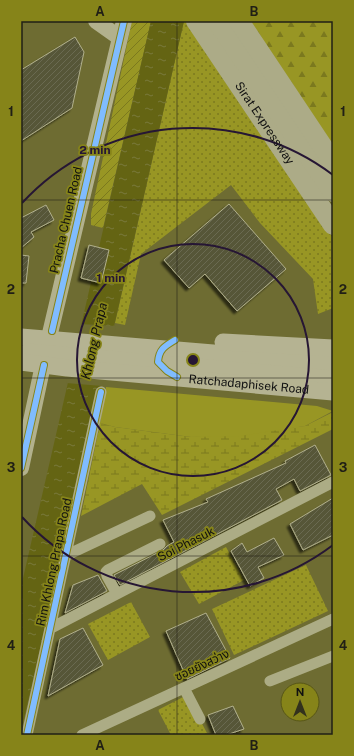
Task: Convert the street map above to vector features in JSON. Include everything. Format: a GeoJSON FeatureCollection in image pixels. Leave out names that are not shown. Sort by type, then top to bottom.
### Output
{"type":"FeatureCollection","features":[{"type":"Feature","properties":{"kind":"highway","name":"Sirat Expressway"},"geometry":{"type":"LineString","coordinates":[[196,21],[333,225]]}},
{"type":"Feature","properties":{"kind":"highway","name":"Sirat Expressway"},"geometry":{"type":"LineString","coordinates":[[218,21],[333,192]]}},
{"type":"Feature","properties":{"kind":"highway"},"geometry":{"type":"LineString","coordinates":[[239,21],[333,162]]}},
{"type":"Feature","properties":{"kind":"main road"},"geometry":{"type":"LineString","coordinates":[[96,21],[120,38]]}},
{"type":"Feature","properties":{"kind":"main road","name":"Pracha Chuen Road"},"geometry":{"type":"LineString","coordinates":[[21,468],[124,21]]}},
{"type":"Feature","properties":{"kind":"main road"},"geometry":{"type":"LineString","coordinates":[[21,329],[175,340],[333,348]]}},
{"type":"Feature","properties":{"kind":"main road"},"geometry":{"type":"LineString","coordinates":[[21,337],[333,363]]}},
{"type":"Feature","properties":{"kind":"main road"},"geometry":{"type":"LineString","coordinates":[[175,340],[162,348],[159,354],[158,362],[167,371],[177,377]]}},
{"type":"Feature","properties":{"kind":"main road","name":"Ratchadaphisek Road"},"geometry":{"type":"LineString","coordinates":[[21,351],[333,379]]}},
{"type":"Feature","properties":{"kind":"main road","name":"Ratchadaphisek Road"},"geometry":{"type":"LineString","coordinates":[[21,362],[67,368],[333,392]]}},
{"type":"Feature","properties":{"kind":"street","name":"Rim Khlong Prapa Road"},"geometry":{"type":"LineString","coordinates":[[27,735],[101,392]]}},
{"type":"Feature","properties":{"kind":"street","name":"Soi Phasuk"},"geometry":{"type":"LineString","coordinates":[[51,628],[333,482]]}},
{"type":"Feature","properties":{"kind":"street"},"geometry":{"type":"LineString","coordinates":[[67,555],[150,516]]}},
{"type":"Feature","properties":{"kind":"street"},"geometry":{"type":"LineString","coordinates":[[117,594],[106,572],[160,544]]}},
{"type":"Feature","properties":{"kind":"street","name":"ซอยยังสว่าง"},"geometry":{"type":"LineString","coordinates":[[82,735],[96,732],[184,688],[333,619]]}},
{"type":"Feature","properties":{"kind":"street"},"geometry":{"type":"LineString","coordinates":[[270,681],[333,656]]}},
{"type":"Feature","properties":{"kind":"street"},"geometry":{"type":"LineString","coordinates":[[184,688],[200,719]]}},
{"type":"Feature","properties":{"kind":"green space"},"geometry":{"type":"Polygon","coordinates":[[[132,21],[151,21],[103,228],[91,225],[91,214],[132,21]]]}},
{"type":"Feature","properties":{"kind":"green space"},"geometry":{"type":"Polygon","coordinates":[[[184,21],[247,21],[275,154],[333,238],[333,308],[318,314],[313,279],[260,223],[231,185],[141,254],[125,325],[115,323],[184,21]]]}},
{"type":"Feature","properties":{"kind":"green space"},"geometry":{"type":"Polygon","coordinates":[[[247,21],[333,21],[333,151],[247,21]]]}},
{"type":"Feature","properties":{"kind":"green space"},"geometry":{"type":"Polygon","coordinates":[[[106,387],[317,406],[333,411],[305,426],[240,436],[191,437],[115,427],[100,423],[106,387]]]}},
{"type":"Feature","properties":{"kind":"green space"},"geometry":{"type":"Polygon","coordinates":[[[333,412],[333,429],[162,515],[142,484],[81,516],[100,423],[115,427],[191,437],[305,426],[333,412]]]}},
{"type":"Feature","properties":{"kind":"green space"},"geometry":{"type":"Polygon","coordinates":[[[226,547],[244,580],[199,604],[180,572],[226,547]]]}},
{"type":"Feature","properties":{"kind":"green space"},"geometry":{"type":"Polygon","coordinates":[[[306,565],[328,611],[234,655],[212,609],[306,565]]]}},
{"type":"Feature","properties":{"kind":"green space"},"geometry":{"type":"Polygon","coordinates":[[[131,602],[150,637],[108,660],[88,624],[131,602]]]}},
{"type":"Feature","properties":{"kind":"green space"},"geometry":{"type":"Polygon","coordinates":[[[187,695],[208,735],[171,735],[158,710],[187,695]]]}},
{"type":"Feature","properties":{"kind":"water","name":"Khlong Prapa"},"geometry":{"type":"Polygon","coordinates":[[[151,21],[184,21],[21,732],[21,587],[151,21]]]}},
{"type":"Feature","properties":{"kind":"pier"},"geometry":{"type":"Polygon","coordinates":[[[80,324],[116,326],[102,386],[66,383],[80,324]]]}},
{"type":"Feature","properties":{"kind":"building"},"geometry":{"type":"Polygon","coordinates":[[[75,37],[84,52],[72,108],[21,141],[21,70],[75,37]]]}},
{"type":"Feature","properties":{"kind":"building"},"geometry":{"type":"Polygon","coordinates":[[[229,204],[286,269],[237,311],[205,274],[189,288],[164,260],[229,204]]]}},
{"type":"Feature","properties":{"kind":"building"},"geometry":{"type":"Polygon","coordinates":[[[46,205],[54,220],[31,232],[34,237],[21,248],[21,218],[46,205]]]}},
{"type":"Feature","properties":{"kind":"building"},"geometry":{"type":"Polygon","coordinates":[[[89,245],[109,250],[101,283],[81,278],[89,245]]]}},
{"type":"Feature","properties":{"kind":"building"},"geometry":{"type":"Polygon","coordinates":[[[21,255],[29,256],[26,283],[21,283],[21,255]]]}},
{"type":"Feature","properties":{"kind":"building"},"geometry":{"type":"Polygon","coordinates":[[[315,445],[331,475],[300,491],[294,479],[276,489],[282,500],[120,585],[114,575],[163,550],[174,542],[163,520],[208,502],[206,499],[286,463],[285,461],[315,445]]]}},
{"type":"Feature","properties":{"kind":"building"},"geometry":{"type":"Polygon","coordinates":[[[333,498],[333,535],[303,550],[290,524],[333,498]]]}},
{"type":"Feature","properties":{"kind":"building"},"geometry":{"type":"Polygon","coordinates":[[[274,538],[284,555],[258,567],[264,578],[250,586],[231,551],[242,543],[247,552],[274,538]]]}},
{"type":"Feature","properties":{"kind":"building"},"geometry":{"type":"Polygon","coordinates":[[[98,575],[107,591],[65,613],[73,585],[98,575]]]}},
{"type":"Feature","properties":{"kind":"building"},"geometry":{"type":"Polygon","coordinates":[[[206,613],[230,658],[187,679],[166,631],[206,613]]]}},
{"type":"Feature","properties":{"kind":"building"},"geometry":{"type":"Polygon","coordinates":[[[83,628],[103,665],[48,696],[60,639],[83,628]]]}},
{"type":"Feature","properties":{"kind":"building"},"geometry":{"type":"Polygon","coordinates":[[[233,706],[244,729],[226,735],[216,735],[208,715],[233,706]]]}},
{"type":"Feature","properties":{"kind":"cycle path"},"geometry":{"type":"LineString","coordinates":[[52,331],[124,21]]}},
{"type":"Feature","properties":{"kind":"cycle path"},"geometry":{"type":"LineString","coordinates":[[175,340],[163,348],[158,362],[167,371],[177,377]]}},
{"type":"Feature","properties":{"kind":"cycle path"},"geometry":{"type":"LineString","coordinates":[[21,468],[44,365]]}},
{"type":"Feature","properties":{"kind":"cycle path"},"geometry":{"type":"LineString","coordinates":[[27,735],[101,392]]}}]}
